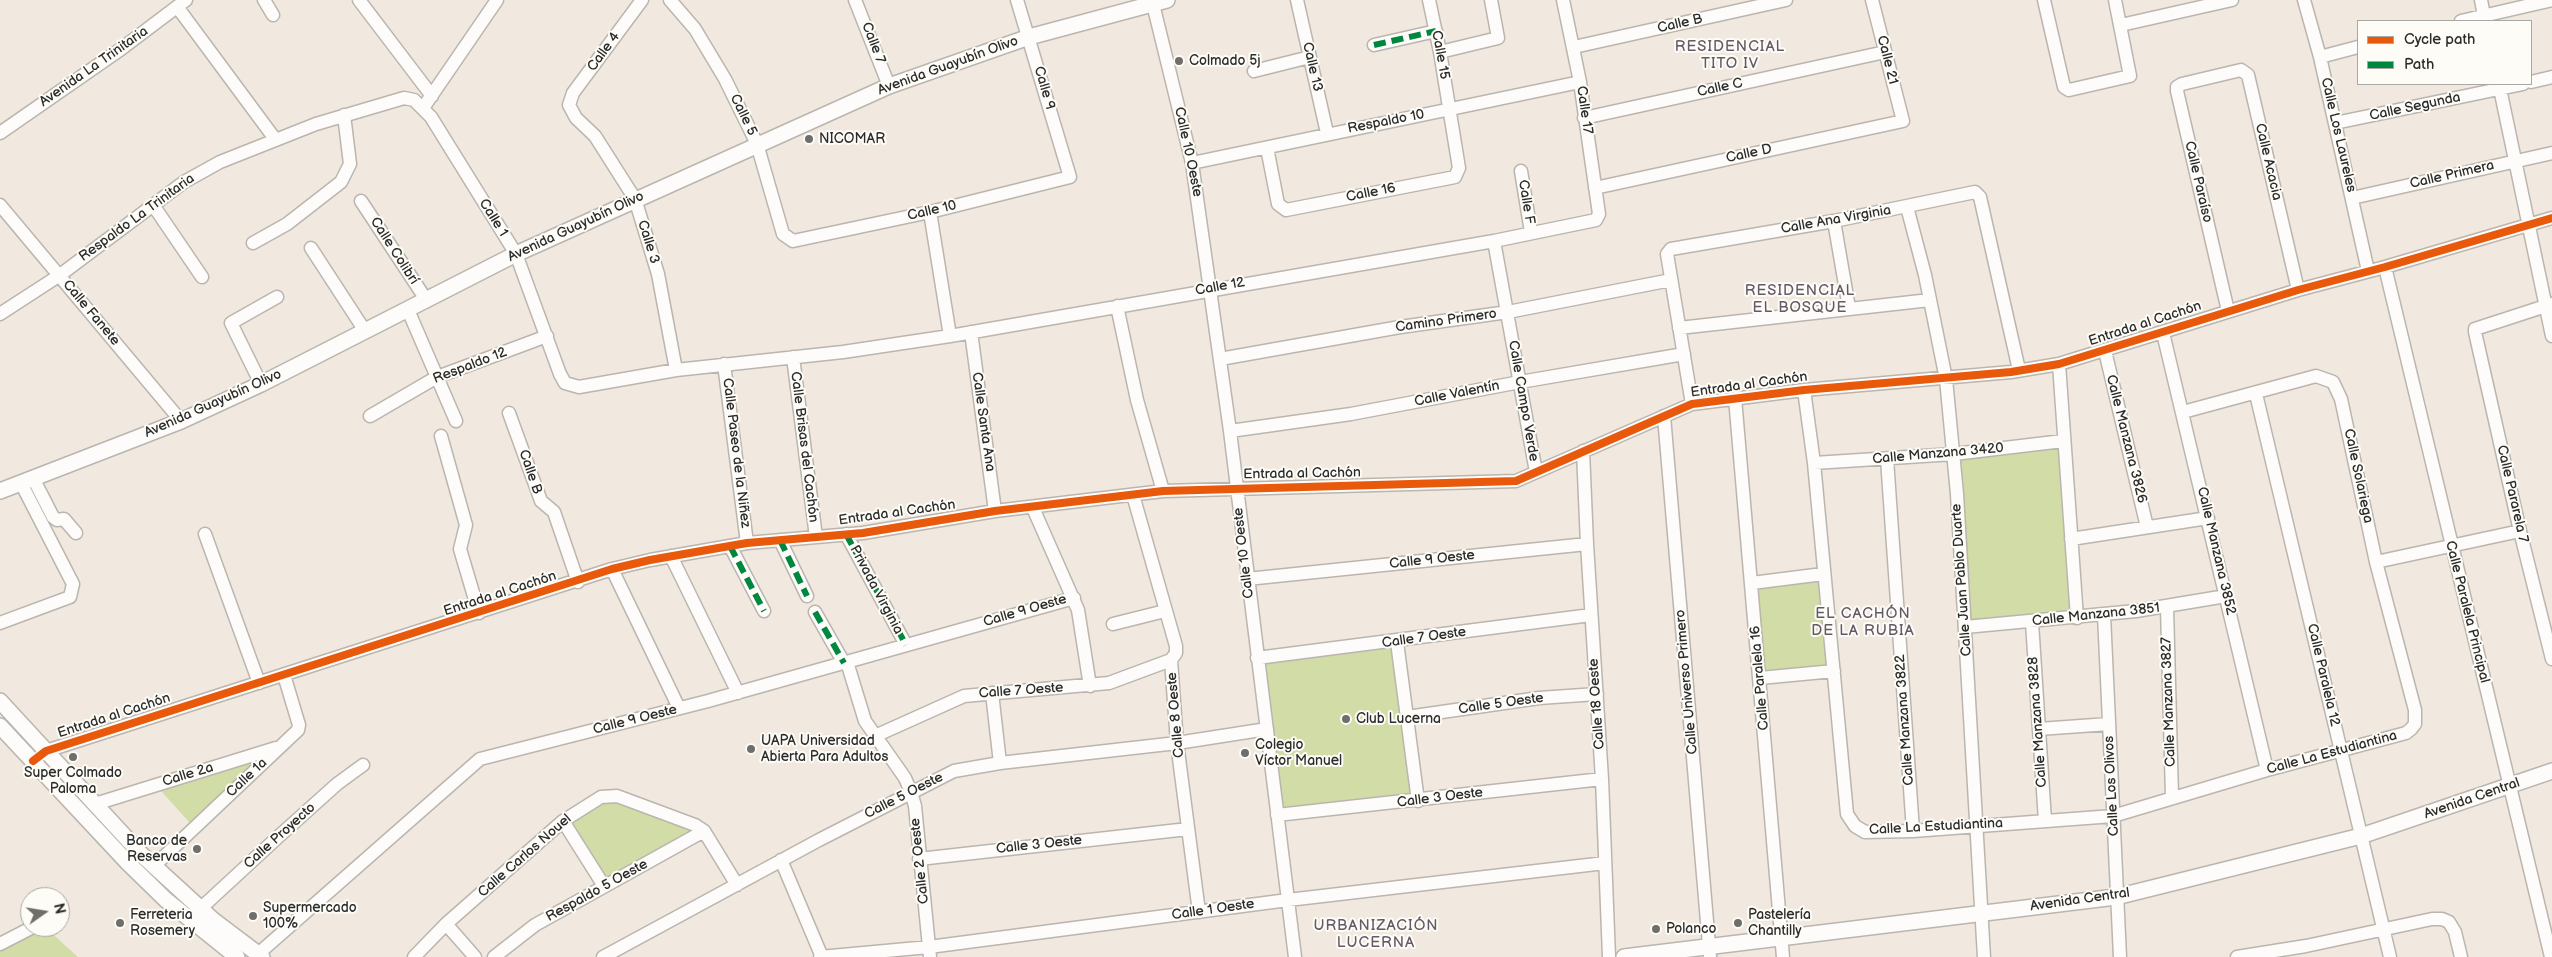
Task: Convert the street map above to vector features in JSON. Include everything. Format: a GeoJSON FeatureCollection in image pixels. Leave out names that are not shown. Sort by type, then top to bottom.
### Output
{"type":"FeatureCollection","features":[{"type":"Feature","properties":{"kind":"main road","name":"Avenida Guayubín Olivo"},"geometry":{"type":"LineString","coordinates":[[0,491],[180,421],[261,384],[516,254],[889,86],[1029,37],[1158,1]]}},
{"type":"Feature","properties":{"kind":"main road"},"geometry":{"type":"LineString","coordinates":[[1,705],[154,866],[200,909],[260,956]]}},
{"type":"Feature","properties":{"kind":"main road"},"geometry":{"type":"LineString","coordinates":[[0,726],[166,900],[237,957]]}},
{"type":"Feature","properties":{"kind":"main road","name":"Avenida Central"},"geometry":{"type":"LineString","coordinates":[[1624,957],[1710,952],[1782,939],[1982,912],[2116,897],[2361,836],[2510,787],[2552,771]]}},
{"type":"Feature","properties":{"kind":"street"},"geometry":{"type":"LineString","coordinates":[[264,0],[273,15]]}},
{"type":"Feature","properties":{"kind":"street"},"geometry":{"type":"LineString","coordinates":[[359,0],[432,96]]}},
{"type":"Feature","properties":{"kind":"street"},"geometry":{"type":"LineString","coordinates":[[423,108],[497,0]]}},
{"type":"Feature","properties":{"kind":"street","name":"Calle 4"},"geometry":{"type":"LineString","coordinates":[[569,105],[573,94],[642,0]]}},
{"type":"Feature","properties":{"kind":"street","name":"Calle 5"},"geometry":{"type":"LineString","coordinates":[[670,0],[695,29],[715,62],[757,144],[783,234],[793,241]]}},
{"type":"Feature","properties":{"kind":"street","name":"Calle 7"},"geometry":{"type":"LineString","coordinates":[[855,0],[889,86]]}},
{"type":"Feature","properties":{"kind":"street","name":"Calle 9"},"geometry":{"type":"LineString","coordinates":[[1017,0],[1070,176]]}},
{"type":"Feature","properties":{"kind":"street","name":"Calle 13"},"geometry":{"type":"LineString","coordinates":[[1297,0],[1327,133]]}},
{"type":"Feature","properties":{"kind":"street","name":"Calle 15"},"geometry":{"type":"LineString","coordinates":[[1429,0],[1440,52],[1448,110]]}},
{"type":"Feature","properties":{"kind":"street"},"geometry":{"type":"LineString","coordinates":[[1440,52],[1498,38],[1491,0]]}},
{"type":"Feature","properties":{"kind":"street","name":"Calle 17"},"geometry":{"type":"LineString","coordinates":[[1563,0],[1574,47],[1600,214],[1596,220]]}},
{"type":"Feature","properties":{"kind":"street","name":"Calle B"},"geometry":{"type":"LineString","coordinates":[[1574,47],[1786,0]]}},
{"type":"Feature","properties":{"kind":"street","name":"Calle 21"},"geometry":{"type":"LineString","coordinates":[[1872,0],[1903,121]]}},
{"type":"Feature","properties":{"kind":"street"},"geometry":{"type":"LineString","coordinates":[[2044,0],[2066,89],[2130,76],[2115,0]]}},
{"type":"Feature","properties":{"kind":"street"},"geometry":{"type":"LineString","coordinates":[[2121,25],[2232,0]]}},
{"type":"Feature","properties":{"kind":"street","name":"Calle Los Laureles"},"geometry":{"type":"LineString","coordinates":[[2304,0],[2320,57],[2368,271]]}},
{"type":"Feature","properties":{"kind":"street"},"geometry":{"type":"LineString","coordinates":[[2481,0],[2485,18]]}},
{"type":"Feature","properties":{"kind":"street"},"geometry":{"type":"LineString","coordinates":[[2469,20],[2485,18],[2552,0]]}},
{"type":"Feature","properties":{"kind":"street","name":"Calle 10 Oeste"},"geometry":{"type":"LineString","coordinates":[[1158,1],[1192,163],[1211,289],[1294,957]]}},
{"type":"Feature","properties":{"kind":"street"},"geometry":{"type":"LineString","coordinates":[[182,4],[275,138]]}},
{"type":"Feature","properties":{"kind":"street","name":"Avenida La Trinitaria"},"geometry":{"type":"LineString","coordinates":[[0,133],[182,4]]}},
{"type":"Feature","properties":{"kind":"street"},"geometry":{"type":"LineString","coordinates":[[1374,45],[1436,30]]}},
{"type":"Feature","properties":{"kind":"street"},"geometry":{"type":"LineString","coordinates":[[2320,57],[2357,47]]}},
{"type":"Feature","properties":{"kind":"street","name":"Calle C"},"geometry":{"type":"LineString","coordinates":[[1584,118],[1885,52]]}},
{"type":"Feature","properties":{"kind":"street"},"geometry":{"type":"LineString","coordinates":[[1254,71],[1310,57]]}},
{"type":"Feature","properties":{"kind":"street","name":"Calle Acacia"},"geometry":{"type":"LineString","coordinates":[[2210,77],[2241,70],[2248,75],[2298,290]]}},
{"type":"Feature","properties":{"kind":"street","name":"Calle Paraíso"},"geometry":{"type":"LineString","coordinates":[[2210,77],[2182,84],[2177,87],[2177,91],[2228,311]]}},
{"type":"Feature","properties":{"kind":"street"},"geometry":{"type":"LineString","coordinates":[[2532,82],[2552,77]]}},
{"type":"Feature","properties":{"kind":"street","name":"Respaldo 10"},"geometry":{"type":"LineString","coordinates":[[1192,163],[1267,148],[1327,133],[1580,82]]}},
{"type":"Feature","properties":{"kind":"street"},"geometry":{"type":"LineString","coordinates":[[2500,86],[2548,305],[2552,336]]}},
{"type":"Feature","properties":{"kind":"street","name":"Calle Segunda"},"geometry":{"type":"LineString","coordinates":[[2335,123],[2500,86]]}},
{"type":"Feature","properties":{"kind":"street","name":"Respaldo La Trinitaria"},"geometry":{"type":"LineString","coordinates":[[0,314],[60,275],[153,205],[198,174],[275,138],[344,115],[404,98],[414,100],[423,108]]}},
{"type":"Feature","properties":{"kind":"street","name":"Calle 3"},"geometry":{"type":"LineString","coordinates":[[569,105],[576,118],[595,136],[635,199],[658,274],[676,370]]}},
{"type":"Feature","properties":{"kind":"street","name":"Calle 1"},"geometry":{"type":"LineString","coordinates":[[423,108],[431,117],[516,254],[565,383],[579,387],[676,370]]}},
{"type":"Feature","properties":{"kind":"street","name":"Calle 16"},"geometry":{"type":"LineString","coordinates":[[1267,148],[1278,204],[1286,210],[1455,177],[1459,168],[1448,110]]}},
{"type":"Feature","properties":{"kind":"street"},"geometry":{"type":"LineString","coordinates":[[253,243],[287,224],[341,182],[350,164],[344,115]]}},
{"type":"Feature","properties":{"kind":"street","name":"Calle D"},"geometry":{"type":"LineString","coordinates":[[1595,188],[1903,121]]}},
{"type":"Feature","properties":{"kind":"street","name":"Calle Primera"},"geometry":{"type":"LineString","coordinates":[[2352,198],[2552,153]]}},
{"type":"Feature","properties":{"kind":"street","name":"Calle F"},"geometry":{"type":"LineString","coordinates":[[1521,171],[1531,232]]}},
{"type":"Feature","properties":{"kind":"street","name":"Calle 10"},"geometry":{"type":"LineString","coordinates":[[793,241],[930,212],[1070,176]]}},
{"type":"Feature","properties":{"kind":"street","name":"Calle Ana Virginia"},"geometry":{"type":"LineString","coordinates":[[1692,404],[1667,254],[1671,249],[1834,221],[1975,192],[1979,195],[2018,370]]}},
{"type":"Feature","properties":{"kind":"street","name":"Calle Colibrí"},"geometry":{"type":"LineString","coordinates":[[361,201],[426,301]]}},
{"type":"Feature","properties":{"kind":"street","name":"Calle Fanete"},"geometry":{"type":"LineString","coordinates":[[0,205],[180,421]]}},
{"type":"Feature","properties":{"kind":"street"},"geometry":{"type":"LineString","coordinates":[[153,205],[202,277]]}},
{"type":"Feature","properties":{"kind":"street","name":"Calle Juan Pablo Duarte"},"geometry":{"type":"LineString","coordinates":[[1907,207],[1930,300],[1946,378],[1954,454],[1984,957]]}},
{"type":"Feature","properties":{"kind":"street"},"geometry":{"type":"LineString","coordinates":[[930,212],[950,336]]}},
{"type":"Feature","properties":{"kind":"street","name":"Entrada al Cachón"},"geometry":{"type":"LineString","coordinates":[[46,751],[578,582],[612,569],[671,556],[747,543],[846,534],[995,512],[1162,491],[1516,481],[1692,404],[1804,390],[1946,378],[2059,364],[2298,290],[2385,267],[2552,218]]}},
{"type":"Feature","properties":{"kind":"street","name":"Calle 12"},"geometry":{"type":"LineString","coordinates":[[676,370],[843,352],[950,336],[1494,240],[1596,220]]}},
{"type":"Feature","properties":{"kind":"street"},"geometry":{"type":"LineString","coordinates":[[1834,221],[1849,308]]}},
{"type":"Feature","properties":{"kind":"street","name":"Calle Campo Verde"},"geometry":{"type":"LineString","coordinates":[[1494,240],[1536,472]]}},
{"type":"Feature","properties":{"kind":"street"},"geometry":{"type":"LineString","coordinates":[[311,248],[365,332]]}},
{"type":"Feature","properties":{"kind":"street","name":"Calle Paralela Principal"},"geometry":{"type":"LineString","coordinates":[[2385,267],[2450,545],[2551,957]]}},
{"type":"Feature","properties":{"kind":"street","name":"Camino Primero"},"geometry":{"type":"LineString","coordinates":[[1220,359],[1391,329],[1508,312],[1671,280]]}},
{"type":"Feature","properties":{"kind":"street"},"geometry":{"type":"LineString","coordinates":[[261,384],[231,323],[277,297]]}},
{"type":"Feature","properties":{"kind":"street"},"geometry":{"type":"LineString","coordinates":[[1679,328],[1930,300]]}},
{"type":"Feature","properties":{"kind":"street","name":"Calle Pararela 7"},"geometry":{"type":"LineString","coordinates":[[2548,305],[2475,329],[2520,531],[2552,658]]}},
{"type":"Feature","properties":{"kind":"street"},"geometry":{"type":"LineString","coordinates":[[1117,306],[1137,400],[1162,491]]}},
{"type":"Feature","properties":{"kind":"street"},"geometry":{"type":"LineString","coordinates":[[408,310],[456,420]]}},
{"type":"Feature","properties":{"kind":"street","name":"Calle Santa Ana"},"geometry":{"type":"LineString","coordinates":[[971,332],[995,512]]}},
{"type":"Feature","properties":{"kind":"street","name":"Calle Manzana 3852"},"geometry":{"type":"LineString","coordinates":[[2163,333],[2267,770]]}},
{"type":"Feature","properties":{"kind":"street","name":"Respaldo 12"},"geometry":{"type":"LineString","coordinates":[[370,416],[437,377],[547,336]]}},
{"type":"Feature","properties":{"kind":"street","name":"Calle Manzana 3826"},"geometry":{"type":"LineString","coordinates":[[2105,351],[2147,527]]}},
{"type":"Feature","properties":{"kind":"street","name":"Calle Valentín"},"geometry":{"type":"LineString","coordinates":[[1230,431],[1351,414],[1520,382],[1684,354]]}},
{"type":"Feature","properties":{"kind":"street","name":"Calle Brisas del Cachón"},"geometry":{"type":"LineString","coordinates":[[793,357],[816,537]]}},
{"type":"Feature","properties":{"kind":"street","name":"Calle Paseo de la Niñez"},"geometry":{"type":"LineString","coordinates":[[724,364],[747,543]]}},
{"type":"Feature","properties":{"kind":"street"},"geometry":{"type":"LineString","coordinates":[[2059,364],[2077,618]]}},
{"type":"Feature","properties":{"kind":"street","name":"Calle Solariega"},"geometry":{"type":"LineString","coordinates":[[2183,412],[2256,394],[2316,376],[2333,382],[2341,399],[2376,562],[2415,710],[2415,724]]}},
{"type":"Feature","properties":{"kind":"street","name":"Calle La Estudiantina"},"geometry":{"type":"LineString","coordinates":[[1804,390],[1814,463],[1847,814],[1850,821],[1865,832],[1913,831],[2114,816],[2172,797],[2406,733],[2415,724]]}},
{"type":"Feature","properties":{"kind":"street","name":"Calle Paralela 12"},"geometry":{"type":"LineString","coordinates":[[2256,394],[2390,957]]}},
{"type":"Feature","properties":{"kind":"street","name":"Calle Paralela 16"},"geometry":{"type":"LineString","coordinates":[[1735,398],[1783,957]]}},
{"type":"Feature","properties":{"kind":"street","name":"Calle B"},"geometry":{"type":"LineString","coordinates":[[509,413],[541,502],[554,512],[578,582]]}},
{"type":"Feature","properties":{"kind":"street","name":"Calle Universo Primero"},"geometry":{"type":"LineString","coordinates":[[1664,416],[1710,952]]}},
{"type":"Feature","properties":{"kind":"street"},"geometry":{"type":"LineString","coordinates":[[442,436],[466,525],[460,549],[479,613]]}},
{"type":"Feature","properties":{"kind":"street","name":"Calle Manzana 3420"},"geometry":{"type":"LineString","coordinates":[[1814,463],[1954,454],[2063,441]]}},
{"type":"Feature","properties":{"kind":"street","name":"Calle 18 Oeste"},"geometry":{"type":"LineString","coordinates":[[1583,452],[1586,544],[1602,779],[1609,957]]}},
{"type":"Feature","properties":{"kind":"street","name":"Calle Manzana 3822"},"geometry":{"type":"LineString","coordinates":[[1888,459],[1913,831]]}},
{"type":"Feature","properties":{"kind":"street"},"geometry":{"type":"LineString","coordinates":[[27,480],[53,517],[57,520],[64,519],[76,532]]}},
{"type":"Feature","properties":{"kind":"street"},"geometry":{"type":"LineString","coordinates":[[0,623],[70,597],[73,584],[27,480]]}},
{"type":"Feature","properties":{"kind":"street","name":"Calle 8 Oeste"},"geometry":{"type":"LineString","coordinates":[[1133,494],[1176,646],[1176,653],[1171,660],[1177,743],[1200,912]]}},
{"type":"Feature","properties":{"kind":"street"},"geometry":{"type":"LineString","coordinates":[[1033,508],[1078,610],[1090,686]]}},
{"type":"Feature","properties":{"kind":"street"},"geometry":{"type":"LineString","coordinates":[[2071,539],[2208,518]]}},
{"type":"Feature","properties":{"kind":"street"},"geometry":{"type":"LineString","coordinates":[[2376,562],[2520,531]]}},
{"type":"Feature","properties":{"kind":"street"},"geometry":{"type":"LineString","coordinates":[[205,534],[259,684]]}},
{"type":"Feature","properties":{"kind":"street","name":"Privada Virginia"},"geometry":{"type":"LineString","coordinates":[[846,534],[906,645]]}},
{"type":"Feature","properties":{"kind":"street"},"geometry":{"type":"LineString","coordinates":[[780,540],[807,596]]}},
{"type":"Feature","properties":{"kind":"street","name":"Calle 9 Oeste"},"geometry":{"type":"LineString","coordinates":[[1248,579],[1586,544]]}},
{"type":"Feature","properties":{"kind":"street"},"geometry":{"type":"LineString","coordinates":[[730,546],[764,612]]}},
{"type":"Feature","properties":{"kind":"street"},"geometry":{"type":"LineString","coordinates":[[671,556],[738,692]]}},
{"type":"Feature","properties":{"kind":"street"},"geometry":{"type":"LineString","coordinates":[[612,569],[679,708]]}},
{"type":"Feature","properties":{"kind":"street"},"geometry":{"type":"LineString","coordinates":[[1752,583],[1823,574]]}},
{"type":"Feature","properties":{"kind":"street","name":"Calle Manzana 3851"},"geometry":{"type":"LineString","coordinates":[[1965,627],[2104,615],[2167,607],[2226,596]]}},
{"type":"Feature","properties":{"kind":"street","name":"Calle 9 Oeste"},"geometry":{"type":"LineString","coordinates":[[260,956],[480,760],[738,692],[1074,598]]}},
{"type":"Feature","properties":{"kind":"street","name":"Calle Manzana 3827"},"geometry":{"type":"LineString","coordinates":[[2167,607],[2172,797]]}},
{"type":"Feature","properties":{"kind":"street"},"geometry":{"type":"LineString","coordinates":[[1113,624],[1166,611]]}},
{"type":"Feature","properties":{"kind":"street","name":"Calle 2 Oeste"},"geometry":{"type":"LineString","coordinates":[[815,612],[846,662],[865,721],[905,778],[911,792],[915,806],[930,952]]}},
{"type":"Feature","properties":{"kind":"street","name":"Calle Los Olivos"},"geometry":{"type":"LineString","coordinates":[[2104,615],[2120,957]]}},
{"type":"Feature","properties":{"kind":"street","name":"Calle 7 Oeste"},"geometry":{"type":"LineString","coordinates":[[1257,658],[1397,642],[1591,616]]}},
{"type":"Feature","properties":{"kind":"street","name":"Calle Manzana 3828"},"geometry":{"type":"LineString","coordinates":[[2032,622],[2045,821]]}},
{"type":"Feature","properties":{"kind":"street"},"geometry":{"type":"LineString","coordinates":[[1397,642],[1418,801]]}},
{"type":"Feature","properties":{"kind":"street","name":"Calle 7 Oeste"},"geometry":{"type":"LineString","coordinates":[[875,736],[964,696],[1109,684],[1171,660]]}},
{"type":"Feature","properties":{"kind":"street"},"geometry":{"type":"LineString","coordinates":[[1760,678],[1834,671]]}},
{"type":"Feature","properties":{"kind":"street","name":"Calle 1a"},"geometry":{"type":"LineString","coordinates":[[154,866],[298,730],[299,725],[284,675]]}},
{"type":"Feature","properties":{"kind":"street"},"geometry":{"type":"LineString","coordinates":[[992,693],[1000,764]]}},
{"type":"Feature","properties":{"kind":"street","name":"Calle 5 Oeste"},"geometry":{"type":"LineString","coordinates":[[1407,717],[1540,698],[1596,694]]}},
{"type":"Feature","properties":{"kind":"street"},"geometry":{"type":"LineString","coordinates":[[2039,729],[2109,724]]}},
{"type":"Feature","properties":{"kind":"street","name":"Calle 5 Oeste"},"geometry":{"type":"LineString","coordinates":[[603,957],[911,792],[954,772],[1000,764],[1177,743],[1267,729]]}},
{"type":"Feature","properties":{"kind":"street","name":"Calle 2a"},"geometry":{"type":"LineString","coordinates":[[95,804],[281,747]]}},
{"type":"Feature","properties":{"kind":"street"},"geometry":{"type":"LineString","coordinates":[[33,762],[46,751]]}},
{"type":"Feature","properties":{"kind":"street","name":"Calle Proyecto"},"geometry":{"type":"LineString","coordinates":[[200,909],[278,837],[363,765]]}},
{"type":"Feature","properties":{"kind":"street","name":"Calle 3 Oeste"},"geometry":{"type":"LineString","coordinates":[[1277,815],[1418,801],[1602,779]]}},
{"type":"Feature","properties":{"kind":"street","name":"Calle Carlos Nouel"},"geometry":{"type":"LineString","coordinates":[[414,957],[446,924],[563,821],[594,801],[609,795],[684,819],[704,831],[737,885]]}},
{"type":"Feature","properties":{"kind":"street"},"geometry":{"type":"LineString","coordinates":[[563,821],[604,886]]}},
{"type":"Feature","properties":{"kind":"street","name":"Calle 3 Oeste"},"geometry":{"type":"LineString","coordinates":[[919,859],[1188,829]]}},
{"type":"Feature","properties":{"kind":"street","name":"Respaldo 5 Oeste"},"geometry":{"type":"LineString","coordinates":[[494,957],[535,925],[704,831]]}},
{"type":"Feature","properties":{"kind":"street"},"geometry":{"type":"LineString","coordinates":[[782,860],[821,957]]}},
{"type":"Feature","properties":{"kind":"street","name":"Calle 1 Oeste"},"geometry":{"type":"LineString","coordinates":[[821,957],[930,952],[1288,900],[1605,863]]}},
{"type":"Feature","properties":{"kind":"street"},"geometry":{"type":"LineString","coordinates":[[2237,957],[2307,952],[2384,930],[2432,919],[2442,919],[2449,922],[2455,932],[2461,957]]}},
{"type":"Feature","properties":{"kind":"street"},"geometry":{"type":"LineString","coordinates":[[446,924],[475,957]]}},
{"type":"Feature","properties":{"kind":"street"},"geometry":{"type":"LineString","coordinates":[[0,944],[20,934]]}},
{"type":"Feature","properties":{"kind":"green space"},"geometry":{"type":"Polygon","coordinates":[[[2060,446],[2073,615],[1968,623],[1957,459],[2060,446]]]}},
{"type":"Feature","properties":{"kind":"green space"},"geometry":{"type":"Polygon","coordinates":[[[1819,578],[1829,668],[1763,674],[1755,584],[1819,578]]]}},
{"type":"Feature","properties":{"kind":"green space"},"geometry":{"type":"Polygon","coordinates":[[[1394,647],[1413,796],[1281,812],[1262,661],[1394,647]]]}},
{"type":"Feature","properties":{"kind":"green space"},"geometry":{"type":"Polygon","coordinates":[[[266,756],[191,824],[161,791],[266,756]]]}},
{"type":"Feature","properties":{"kind":"green space"},"geometry":{"type":"Polygon","coordinates":[[[606,797],[697,832],[607,880],[570,820],[606,797]]]}},
{"type":"Feature","properties":{"kind":"green space"},"geometry":{"type":"Polygon","coordinates":[[[25,937],[56,937],[78,957],[0,957],[0,950],[25,937]]]}},
{"type":"Feature","properties":{"kind":"marked path"},"geometry":{"type":"LineString","coordinates":[[1374,45],[1436,31]]}},
{"type":"Feature","properties":{"kind":"marked path"},"geometry":{"type":"LineString","coordinates":[[846,534],[906,645]]}},
{"type":"Feature","properties":{"kind":"marked path"},"geometry":{"type":"LineString","coordinates":[[780,540],[807,596]]}},
{"type":"Feature","properties":{"kind":"marked path"},"geometry":{"type":"LineString","coordinates":[[730,546],[764,611]]}},
{"type":"Feature","properties":{"kind":"marked path"},"geometry":{"type":"LineString","coordinates":[[815,612],[844,663]]}},
{"type":"Feature","properties":{"kind":"cycle path"},"geometry":{"type":"LineString","coordinates":[[33,761],[46,751],[612,569],[650,560],[747,543],[863,533],[995,511],[1163,491],[1516,481],[1692,404],[1804,390],[2011,372],[2059,364],[2298,290],[2385,267],[2552,218]]}},
{"type":"Feature","properties":{"kind":"place","name":"Colmado 5j"},"geometry":{"type":"Point","coordinates":[1179,61]}},
{"type":"Feature","properties":{"kind":"place","name":"NICOMAR"},"geometry":{"type":"Point","coordinates":[809,139]}},
{"type":"Feature","properties":{"kind":"place","name":"Club Lucerna"},"geometry":{"type":"Point","coordinates":[1346,719]}},
{"type":"Feature","properties":{"kind":"place","name":"UAPA Universidad Abierta Para Adultos"},"geometry":{"type":"Point","coordinates":[751,749]}},
{"type":"Feature","properties":{"kind":"place","name":"Colegio Víctor Manuel"},"geometry":{"type":"Point","coordinates":[1245,753]}},
{"type":"Feature","properties":{"kind":"place","name":"Super Colmado Paloma"},"geometry":{"type":"Point","coordinates":[73,757]}},
{"type":"Feature","properties":{"kind":"place","name":"Banco de Reservas"},"geometry":{"type":"Point","coordinates":[197,849]}},
{"type":"Feature","properties":{"kind":"place","name":"Supermercado 100%"},"geometry":{"type":"Point","coordinates":[253,916]}},
{"type":"Feature","properties":{"kind":"place","name":"Ferreteria Rosemery"},"geometry":{"type":"Point","coordinates":[120,923]}},
{"type":"Feature","properties":{"kind":"place","name":"Pastelería Chantilly"},"geometry":{"type":"Point","coordinates":[1738,923]}},
{"type":"Feature","properties":{"kind":"place","name":"Polanco"},"geometry":{"type":"Point","coordinates":[1656,929]}},
{"type":"Feature","properties":{"kind":"district","name":"RESIDENCIAL TITO IV"},"geometry":{"type":"Point","coordinates":[1730,56]}},
{"type":"Feature","properties":{"kind":"district","name":"RESIDENCIAL EL BOSQUE"},"geometry":{"type":"Point","coordinates":[1800,300]}},
{"type":"Feature","properties":{"kind":"district","name":"EL CACHÓN DE LA RUBIA"},"geometry":{"type":"Point","coordinates":[1863,622]}},
{"type":"Feature","properties":{"kind":"district","name":"URBANIZACIÓN LUCERNA"},"geometry":{"type":"Point","coordinates":[1376,934]}}]}
